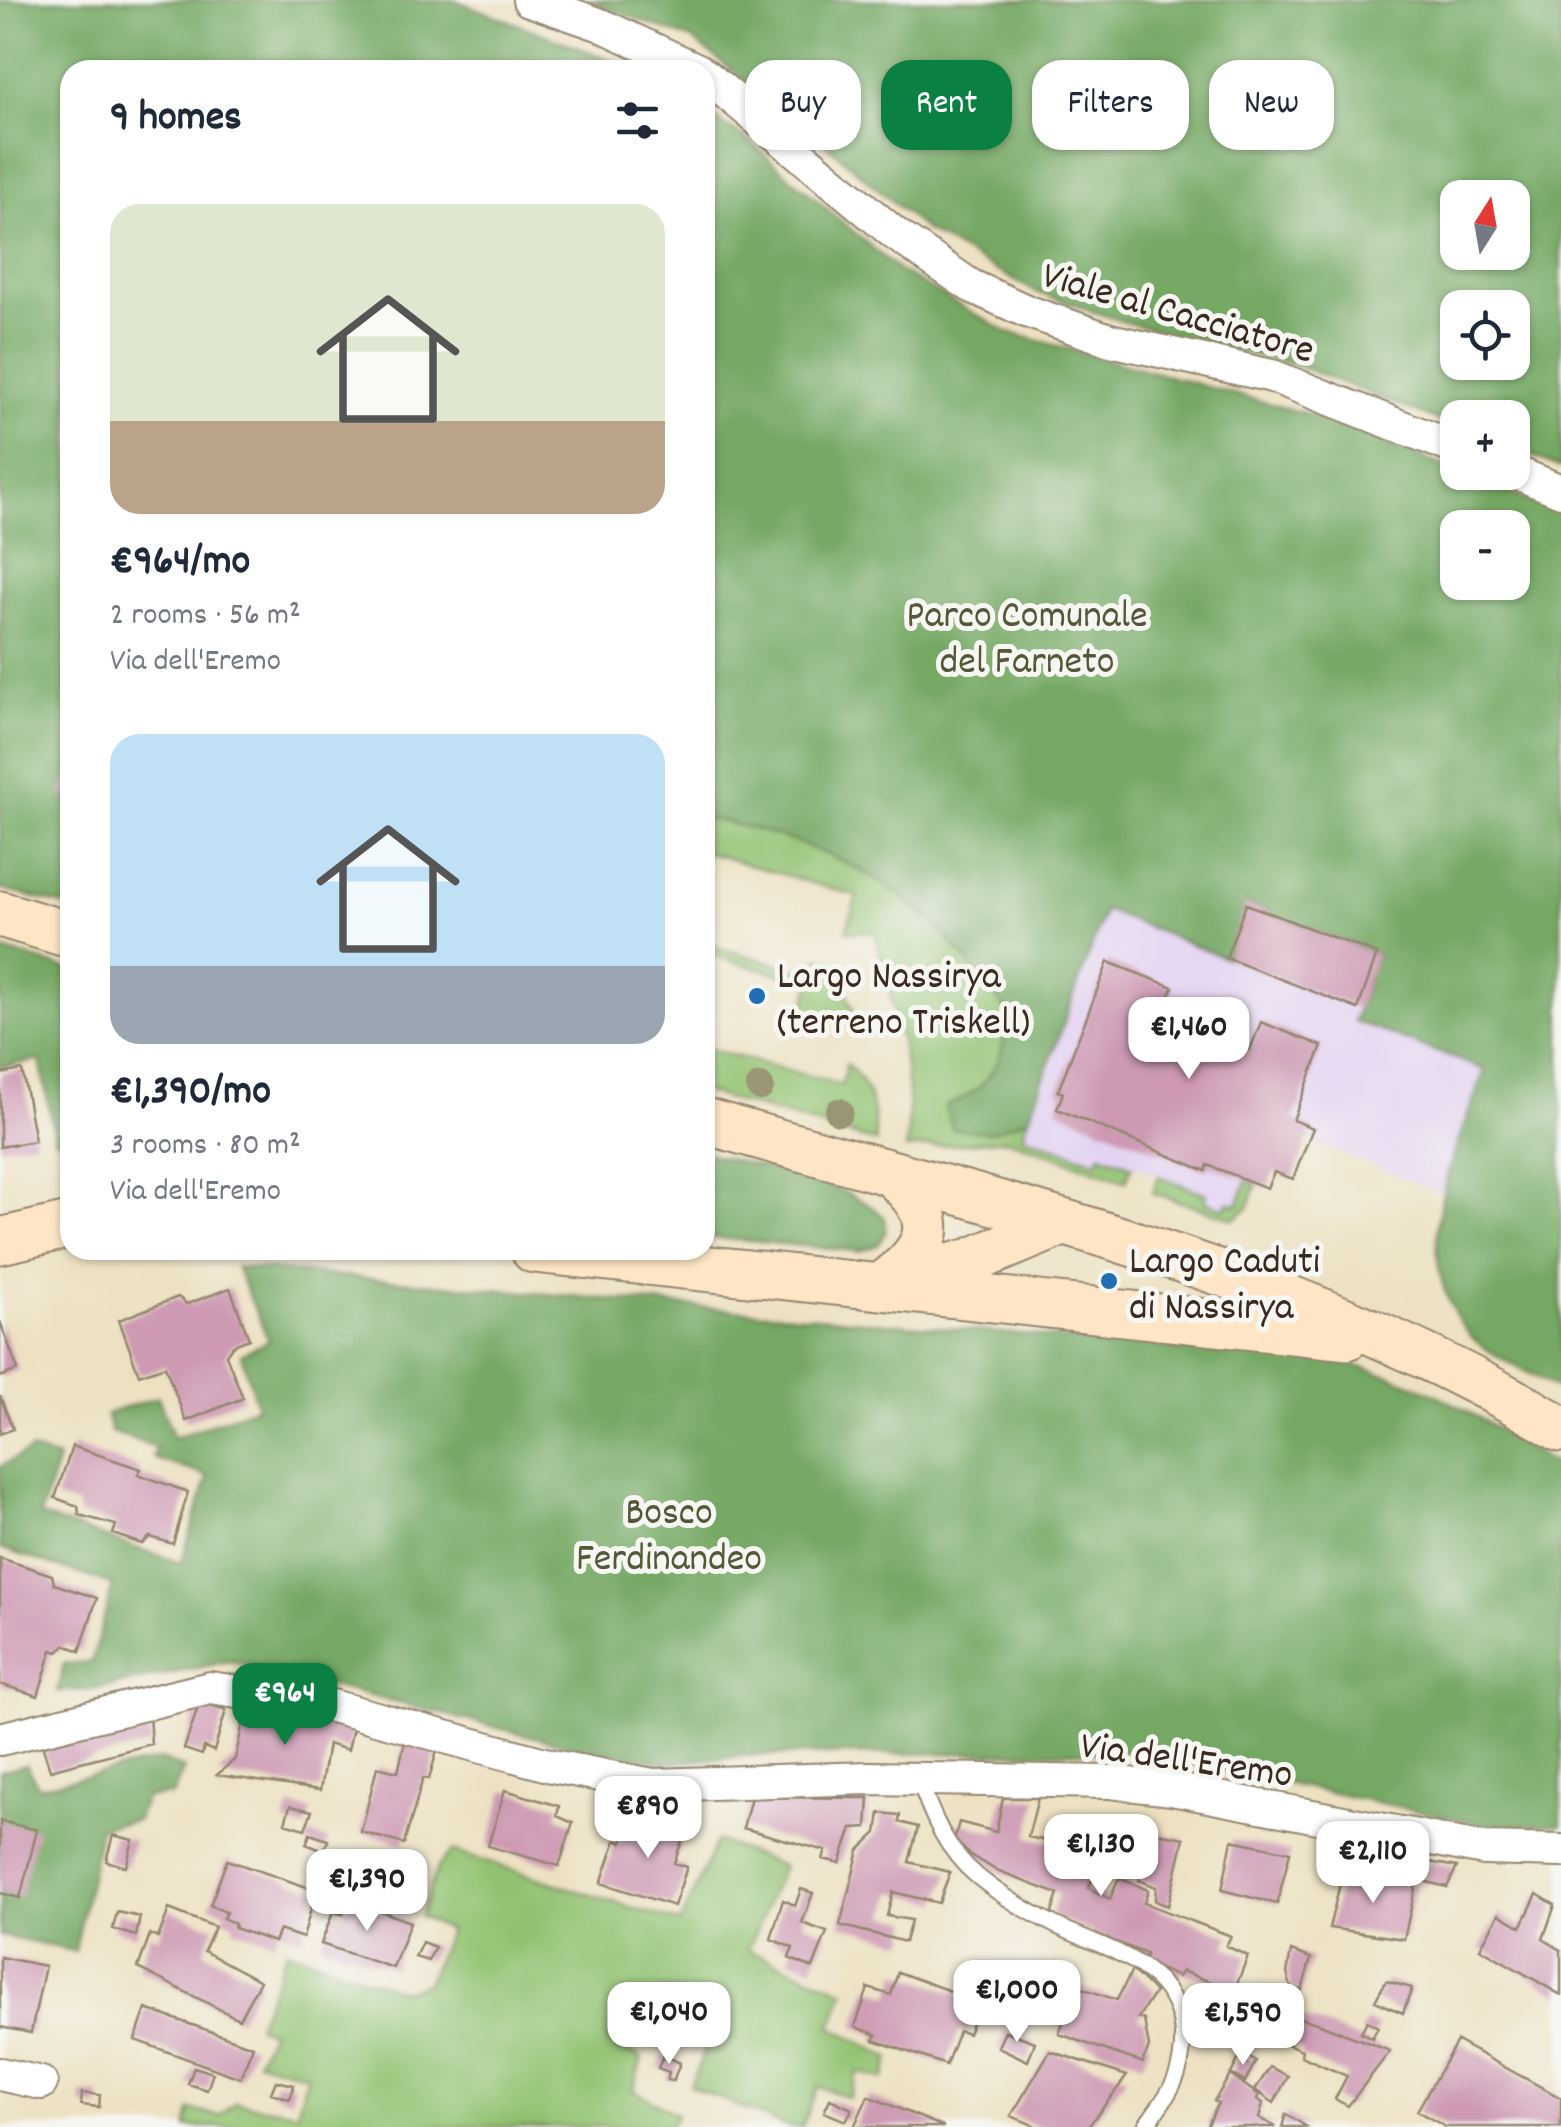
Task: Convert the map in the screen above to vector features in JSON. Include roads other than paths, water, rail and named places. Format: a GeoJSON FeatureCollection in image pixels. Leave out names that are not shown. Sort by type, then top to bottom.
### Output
{"type":"FeatureCollection","features":[{"type":"Feature","properties":{"kind":"street"},"geometry":{"type":"LineString","coordinates":[[529,0],[602,26],[676,60]]}},
{"type":"Feature","properties":{"kind":"street","name":"Viale al Cacciatore"},"geometry":{"type":"LineString","coordinates":[[715,82],[895,234],[971,286],[1026,311],[1110,340],[1272,376],[1440,441]]}},
{"type":"Feature","properties":{"kind":"street"},"geometry":{"type":"LineString","coordinates":[[1530,479],[1561,492]]}},
{"type":"Feature","properties":{"kind":"street"},"geometry":{"type":"LineString","coordinates":[[0,914],[60,932]]}},
{"type":"Feature","properties":{"kind":"street"},"geometry":{"type":"LineString","coordinates":[[715,1124],[1277,1291],[1488,1384],[1561,1429]]}},
{"type":"Feature","properties":{"kind":"street"},"geometry":{"type":"LineString","coordinates":[[881,1286],[917,1257],[926,1240],[917,1197],[894,1176]]}},
{"type":"Feature","properties":{"kind":"street"},"geometry":{"type":"LineString","coordinates":[[881,1286],[970,1260],[1060,1224]]}},
{"type":"Feature","properties":{"kind":"street"},"geometry":{"type":"LineString","coordinates":[[0,1241],[60,1228]]}},
{"type":"Feature","properties":{"kind":"street"},"geometry":{"type":"LineString","coordinates":[[630,1260],[1249,1324],[1408,1346]]}},
{"type":"Feature","properties":{"kind":"street","name":"Via dell'Eremo"},"geometry":{"type":"LineString","coordinates":[[0,1739],[210,1688],[332,1706],[552,1766],[653,1785],[919,1779],[1110,1782],[1484,1850],[1561,1852]]}},
{"type":"Feature","properties":{"kind":"street"},"geometry":{"type":"LineString","coordinates":[[0,2074],[41,2083]]}},
{"type":"Feature","properties":{"kind":"lane"},"geometry":{"type":"LineString","coordinates":[[919,1779],[934,1821],[958,1858],[978,1876],[1018,1905],[1133,1960],[1168,1988],[1180,2010],[1183,2040],[1176,2080],[1145,2127]]}},
{"type":"Feature","properties":{"kind":"place","name":"Largo Nassirya (terreno Triskell)"},"geometry":{"type":"Point","coordinates":[757,996]}},
{"type":"Feature","properties":{"kind":"place","name":"Largo Caduti di Nassirya"},"geometry":{"type":"Point","coordinates":[1109,1281]}},
{"type":"Feature","properties":{"kind":"park label","name":"Parco Comunale del Farneto"},"geometry":{"type":"Point","coordinates":[1027,635]}},
{"type":"Feature","properties":{"kind":"park label","name":"Bosco Ferdinandeo"},"geometry":{"type":"Point","coordinates":[669,1532]}}]}
